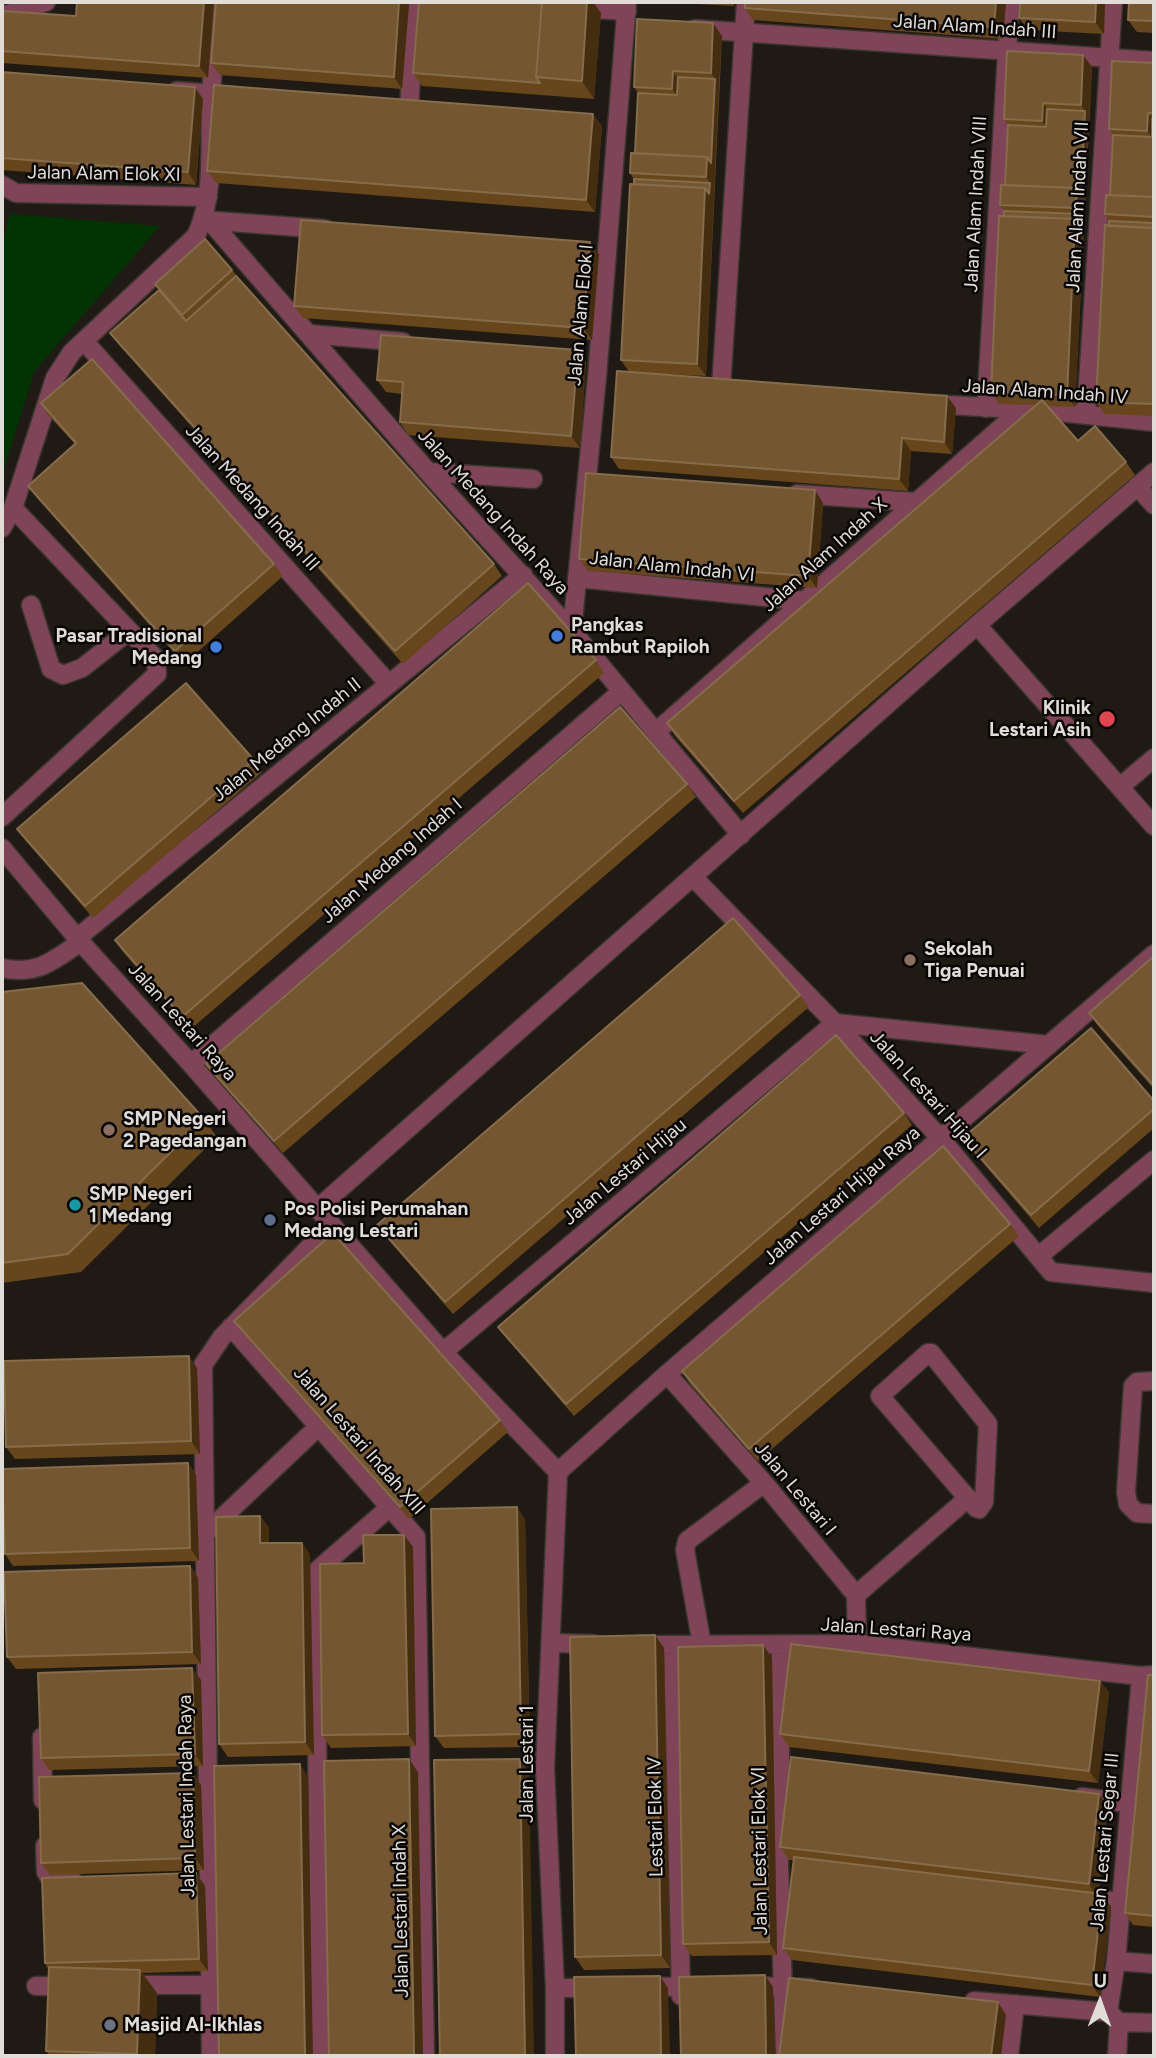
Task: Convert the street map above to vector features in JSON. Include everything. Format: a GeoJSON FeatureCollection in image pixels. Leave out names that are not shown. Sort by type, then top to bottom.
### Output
{"type":"FeatureCollection","features":[{"type":"Feature","properties":{"kind":"street"},"geometry":{"type":"LineString","coordinates":[[2,16],[46,2]]}},
{"type":"Feature","properties":{"kind":"street"},"geometry":{"type":"LineString","coordinates":[[2,528],[13,508],[55,378],[72,352],[188,244],[206,220],[218,2]]}},
{"type":"Feature","properties":{"kind":"street"},"geometry":{"type":"LineString","coordinates":[[409,109],[415,13],[420,2]]}},
{"type":"Feature","properties":{"kind":"street"},"geometry":{"type":"LineString","coordinates":[[721,388],[746,2]]}},
{"type":"Feature","properties":{"kind":"street","name":"Jalan Alam Indah VIII"},"geometry":{"type":"LineString","coordinates":[[986,408],[1010,2]]}},
{"type":"Feature","properties":{"kind":"street","name":"Jalan Alam Indah VII"},"geometry":{"type":"LineString","coordinates":[[1086,414],[1113,2]]}},
{"type":"Feature","properties":{"kind":"street"},"geometry":{"type":"LineString","coordinates":[[558,7],[629,15]]}},
{"type":"Feature","properties":{"kind":"street","name":"Jalan Alam Elok I"},"geometry":{"type":"LineString","coordinates":[[572,631],[577,578],[594,479],[604,378],[593,358],[610,124],[629,15]]}},
{"type":"Feature","properties":{"kind":"street","name":"Jalan Alam Indah III"},"geometry":{"type":"LineString","coordinates":[[678,27],[1154,61]]}},
{"type":"Feature","properties":{"kind":"street"},"geometry":{"type":"LineString","coordinates":[[159,90],[251,97]]}},
{"type":"Feature","properties":{"kind":"street","name":"Jalan Alam Elok XI"},"geometry":{"type":"LineString","coordinates":[[2,185],[16,193],[208,197]]}},
{"type":"Feature","properties":{"kind":"street"},"geometry":{"type":"LineString","coordinates":[[206,220],[347,231]]}},
{"type":"Feature","properties":{"kind":"street","name":"Jalan Medang Indah Raya"},"geometry":{"type":"LineString","coordinates":[[206,220],[572,631],[741,835]]}},
{"type":"Feature","properties":{"kind":"street"},"geometry":{"type":"LineString","coordinates":[[309,334],[415,344]]}},
{"type":"Feature","properties":{"kind":"street","name":"Jalan Medang Indah III"},"geometry":{"type":"LineString","coordinates":[[85,341],[389,684]]}},
{"type":"Feature","properties":{"kind":"street","name":"Jalan Alam Indah IV"},"geometry":{"type":"LineString","coordinates":[[916,403],[1086,414],[1154,422]]}},
{"type":"Feature","properties":{"kind":"street","name":"Jalan Alam Indah X"},"geometry":{"type":"LineString","coordinates":[[657,731],[1021,410]]}},
{"type":"Feature","properties":{"kind":"street"},"geometry":{"type":"LineString","coordinates":[[428,472],[533,479]]}},
{"type":"Feature","properties":{"kind":"street"},"geometry":{"type":"LineString","coordinates":[[317,1209],[977,625],[1154,472]]}},
{"type":"Feature","properties":{"kind":"street"},"geometry":{"type":"LineString","coordinates":[[1137,486],[1154,505]]}},
{"type":"Feature","properties":{"kind":"street"},"geometry":{"type":"LineString","coordinates":[[778,492],[915,502]]}},
{"type":"Feature","properties":{"kind":"street"},"geometry":{"type":"LineString","coordinates":[[2,817],[157,674],[156,659],[13,508]]}},
{"type":"Feature","properties":{"kind":"street","name":"Jalan Medang Indah II"},"geometry":{"type":"LineString","coordinates":[[2,968],[16,971],[44,966],[79,940],[523,575]]}},
{"type":"Feature","properties":{"kind":"street","name":"Jalan Alam Indah VI"},"geometry":{"type":"LineString","coordinates":[[577,578],[805,601]]}},
{"type":"Feature","properties":{"kind":"street"},"geometry":{"type":"LineString","coordinates":[[31,605],[51,669],[63,674],[82,667],[129,631]]}},
{"type":"Feature","properties":{"kind":"street"},"geometry":{"type":"LineString","coordinates":[[977,625],[1154,826]]}},
{"type":"Feature","properties":{"kind":"street","name":"Jalan Medang Indah I"},"geometry":{"type":"LineString","coordinates":[[191,1064],[622,691]]}},
{"type":"Feature","properties":{"kind":"street"},"geometry":{"type":"LineString","coordinates":[[1121,786],[1154,758]]}},
{"type":"Feature","properties":{"kind":"street","name":"Jalan Lestari Raya"},"geometry":{"type":"LineString","coordinates":[[2,848],[79,940],[443,1352],[558,1472]]}},
{"type":"Feature","properties":{"kind":"street","name":"Jalan Lestari Hijau I"},"geometry":{"type":"LineString","coordinates":[[694,877],[835,1023],[941,1139],[1053,1273],[1154,1283]]}},
{"type":"Feature","properties":{"kind":"street","name":"Jalan Lestari Hijau Raya"},"geometry":{"type":"LineString","coordinates":[[558,1472],[667,1374],[1154,954]]}},
{"type":"Feature","properties":{"kind":"street"},"geometry":{"type":"LineString","coordinates":[[835,1023],[1049,1045]]}},
{"type":"Feature","properties":{"kind":"street","name":"Jalan Lestari Hijau"},"geometry":{"type":"LineString","coordinates":[[443,1352],[835,1023]]}},
{"type":"Feature","properties":{"kind":"street"},"geometry":{"type":"LineString","coordinates":[[1039,1256],[1154,1160]]}},
{"type":"Feature","properties":{"kind":"street","name":"Jalan Lestari Indah Raya"},"geometry":{"type":"LineString","coordinates":[[211,2056],[211,1985],[202,1882],[208,1775],[200,1676],[198,1572],[205,1534],[197,1468],[196,1365],[331,1225]]}},
{"type":"Feature","properties":{"kind":"street","name":"Jalan Lestari Indah XIII"},"geometry":{"type":"LineString","coordinates":[[231,1327],[414,1534],[417,1543],[420,1766]]}},
{"type":"Feature","properties":{"kind":"street"},"geometry":{"type":"LineString","coordinates":[[928,1353],[931,1353],[988,1424],[984,1502],[979,1509],[968,1498],[880,1396],[928,1353]]}},
{"type":"Feature","properties":{"kind":"street","name":"Jalan Lestari I"},"geometry":{"type":"LineString","coordinates":[[667,1374],[764,1483],[856,1595]]}},
{"type":"Feature","properties":{"kind":"street"},"geometry":{"type":"LineString","coordinates":[[1154,1381],[1137,1382],[1133,1386],[1126,1492],[1128,1504],[1136,1513],[1154,1514]]}},
{"type":"Feature","properties":{"kind":"street"},"geometry":{"type":"LineString","coordinates":[[205,1534],[318,1426]]}},
{"type":"Feature","properties":{"kind":"street","name":"Jalan Lestari 1"},"geometry":{"type":"LineString","coordinates":[[555,2056],[555,1988],[538,1768],[551,1643],[558,1472]]}},
{"type":"Feature","properties":{"kind":"street"},"geometry":{"type":"LineString","coordinates":[[702,1645],[685,1550],[687,1541],[764,1483]]}},
{"type":"Feature","properties":{"kind":"street"},"geometry":{"type":"LineString","coordinates":[[857,1644],[856,1595],[968,1498]]}},
{"type":"Feature","properties":{"kind":"street"},"geometry":{"type":"LineString","coordinates":[[321,2056],[315,1767],[316,1572],[390,1507]]}},
{"type":"Feature","properties":{"kind":"street","name":"Jalan Lestari Raya"},"geometry":{"type":"LineString","coordinates":[[551,1643],[673,1646],[857,1644],[1148,1675]]}},
{"type":"Feature","properties":{"kind":"street","name":"Jalan Lestari Elok VI"},"geometry":{"type":"LineString","coordinates":[[782,1645],[787,1760],[783,1986],[785,2056]]}},
{"type":"Feature","properties":{"kind":"street","name":"Lestari Elok IV"},"geometry":{"type":"LineString","coordinates":[[673,1646],[681,2014]]}},
{"type":"Feature","properties":{"kind":"street","name":"Jalan Lestari Segar III"},"geometry":{"type":"LineString","coordinates":[[1117,2056],[1113,2017],[1128,1803],[1148,1675]]}},
{"type":"Feature","properties":{"kind":"street"},"geometry":{"type":"LineString","coordinates":[[41,1718],[49,1783],[44,1828],[46,1872],[50,1878],[88,1880]]}},
{"type":"Feature","properties":{"kind":"street","name":"Jalan Lestari Indah X"},"geometry":{"type":"LineString","coordinates":[[420,1766],[425,2056]]}},
{"type":"Feature","properties":{"kind":"street"},"geometry":{"type":"LineString","coordinates":[[1061,1794],[1128,1803]]}},
{"type":"Feature","properties":{"kind":"street"},"geometry":{"type":"LineString","coordinates":[[1066,1896],[1120,1902]]}},
{"type":"Feature","properties":{"kind":"street"},"geometry":{"type":"LineString","coordinates":[[1116,1961],[1154,1965]]}},
{"type":"Feature","properties":{"kind":"street"},"geometry":{"type":"LineString","coordinates":[[36,1986],[211,1985]]}},
{"type":"Feature","properties":{"kind":"street"},"geometry":{"type":"LineString","coordinates":[[555,1988],[783,1986],[824,1989]]}},
{"type":"Feature","properties":{"kind":"street"},"geometry":{"type":"LineString","coordinates":[[961,2000],[1015,2004],[1154,2023]]}},
{"type":"Feature","properties":{"kind":"street"},"geometry":{"type":"LineString","coordinates":[[1009,2056],[1015,2004]]}},
{"type":"Feature","properties":{"kind":"green space"},"geometry":{"type":"Polygon","coordinates":[[[10,214],[160,226],[34,372],[2,476],[2,244],[10,214]]]}},
{"type":"Feature","properties":{"kind":"building"},"geometry":{"type":"Polygon","coordinates":[[[77,2],[204,2],[199,66],[2,51],[2,11],[76,16],[77,2]]]}},
{"type":"Feature","properties":{"kind":"building"},"geometry":{"type":"Polygon","coordinates":[[[216,2],[399,2],[394,77],[211,63],[216,2]]]}},
{"type":"Feature","properties":{"kind":"building"},"geometry":{"type":"Polygon","coordinates":[[[419,2],[542,2],[536,77],[540,83],[413,73],[419,2]]]}},
{"type":"Feature","properties":{"kind":"building"},"geometry":{"type":"Polygon","coordinates":[[[542,2],[587,2],[582,81],[536,77],[542,2]]]}},
{"type":"Feature","properties":{"kind":"building"},"geometry":{"type":"Polygon","coordinates":[[[745,2],[996,2],[994,27],[745,8],[745,2]]]}},
{"type":"Feature","properties":{"kind":"building"},"geometry":{"type":"Polygon","coordinates":[[[1020,2],[1096,2],[1095,22],[1019,18],[1020,2]]]}},
{"type":"Feature","properties":{"kind":"building"},"geometry":{"type":"Polygon","coordinates":[[[1129,2],[1154,2],[1154,21],[1128,20],[1129,2]]]}},
{"type":"Feature","properties":{"kind":"building"},"geometry":{"type":"Polygon","coordinates":[[[637,19],[713,23],[711,73],[673,71],[672,89],[634,87],[637,19]]]}},
{"type":"Feature","properties":{"kind":"building"},"geometry":{"type":"Polygon","coordinates":[[[1007,51],[1083,55],[1081,105],[1043,103],[1042,121],[1004,119],[1007,51]]]}},
{"type":"Feature","properties":{"kind":"building"},"geometry":{"type":"Polygon","coordinates":[[[1112,61],[1154,63],[1154,113],[1148,113],[1147,131],[1109,129],[1112,61]]]}},
{"type":"Feature","properties":{"kind":"building"},"geometry":{"type":"Polygon","coordinates":[[[2,72],[195,87],[188,172],[2,158],[2,72]]]}},
{"type":"Feature","properties":{"kind":"building"},"geometry":{"type":"Polygon","coordinates":[[[678,77],[715,79],[711,163],[707,157],[635,153],[638,93],[677,95],[678,77]]]}},
{"type":"Feature","properties":{"kind":"building"},"geometry":{"type":"Polygon","coordinates":[[[214,85],[593,114],[586,200],[207,171],[214,85]]]}},
{"type":"Feature","properties":{"kind":"building"},"geometry":{"type":"Polygon","coordinates":[[[1047,109],[1085,111],[1081,194],[1077,188],[1005,185],[1008,125],[1046,127],[1047,109]]]}},
{"type":"Feature","properties":{"kind":"building"},"geometry":{"type":"Polygon","coordinates":[[[1152,119],[1154,197],[1110,195],[1113,135],[1152,137],[1152,119]]]}},
{"type":"Feature","properties":{"kind":"building"},"geometry":{"type":"Polygon","coordinates":[[[631,153],[707,157],[706,177],[630,173],[631,153]]]}},
{"type":"Feature","properties":{"kind":"building"},"geometry":{"type":"Polygon","coordinates":[[[634,179],[710,183],[709,194],[705,188],[634,184],[634,179]]]}},
{"type":"Feature","properties":{"kind":"building"},"geometry":{"type":"Polygon","coordinates":[[[630,184],[705,188],[697,364],[621,360],[630,184]]]}},
{"type":"Feature","properties":{"kind":"building"},"geometry":{"type":"Polygon","coordinates":[[[1001,185],[1077,188],[1076,208],[1000,205],[1001,185]]]}},
{"type":"Feature","properties":{"kind":"building"},"geometry":{"type":"Polygon","coordinates":[[[1106,195],[1154,197],[1154,217],[1105,214],[1106,195]]]}},
{"type":"Feature","properties":{"kind":"building"},"geometry":{"type":"Polygon","coordinates":[[[1004,211],[1080,214],[1079,225],[1075,219],[1004,216],[1004,211]]]}},
{"type":"Feature","properties":{"kind":"building"},"geometry":{"type":"Polygon","coordinates":[[[999,216],[1075,219],[1067,395],[991,392],[999,216]]]}},
{"type":"Feature","properties":{"kind":"building"},"geometry":{"type":"Polygon","coordinates":[[[301,220],[590,242],[583,328],[294,306],[301,220]]]}},
{"type":"Feature","properties":{"kind":"building"},"geometry":{"type":"Polygon","coordinates":[[[1109,221],[1154,223],[1154,228],[1109,226],[1109,221]]]}},
{"type":"Feature","properties":{"kind":"building"},"geometry":{"type":"Polygon","coordinates":[[[1105,225],[1154,228],[1154,404],[1096,402],[1105,225]]]}},
{"type":"Feature","properties":{"kind":"building"},"geometry":{"type":"Polygon","coordinates":[[[205,239],[232,270],[182,315],[155,284],[205,239]]]}},
{"type":"Feature","properties":{"kind":"building"},"geometry":{"type":"Polygon","coordinates":[[[236,276],[494,564],[395,651],[110,333],[159,290],[186,321],[236,276]]]}},
{"type":"Feature","properties":{"kind":"building"},"geometry":{"type":"Polygon","coordinates":[[[381,335],[578,350],[571,436],[400,422],[403,382],[377,380],[381,335]]]}},
{"type":"Feature","properties":{"kind":"building"},"geometry":{"type":"Polygon","coordinates":[[[92,359],[274,564],[175,651],[28,486],[76,443],[41,403],[92,359]]]}},
{"type":"Feature","properties":{"kind":"building"},"geometry":{"type":"Polygon","coordinates":[[[617,371],[947,396],[944,442],[902,438],[899,479],[611,457],[617,371]]]}},
{"type":"Feature","properties":{"kind":"building"},"geometry":{"type":"Polygon","coordinates":[[[1042,400],[1078,441],[1095,426],[1126,462],[734,801],[667,723],[1042,400]]]}},
{"type":"Feature","properties":{"kind":"building"},"geometry":{"type":"Polygon","coordinates":[[[586,473],[815,490],[808,576],[579,559],[586,473]]]}},
{"type":"Feature","properties":{"kind":"building"},"geometry":{"type":"Polygon","coordinates":[[[528,583],[596,660],[182,1017],[115,940],[528,583]]]}},
{"type":"Feature","properties":{"kind":"building"},"geometry":{"type":"Polygon","coordinates":[[[186,683],[254,760],[85,906],[17,829],[186,683]]]}},
{"type":"Feature","properties":{"kind":"building"},"geometry":{"type":"Polygon","coordinates":[[[620,707],[687,784],[274,1141],[206,1064],[620,707]]]}},
{"type":"Feature","properties":{"kind":"building"},"geometry":{"type":"Polygon","coordinates":[[[733,918],[800,995],[445,1302],[377,1225],[733,918]]]}},
{"type":"Feature","properties":{"kind":"building"},"geometry":{"type":"Polygon","coordinates":[[[1154,956],[1154,1086],[1089,1013],[1154,956]]]}},
{"type":"Feature","properties":{"kind":"building","name":"SMP Negeri 1 Medang"},"geometry":{"type":"Polygon","coordinates":[[[82,983],[204,1119],[68,1254],[2,1263],[2,992],[82,983]]]}},
{"type":"Feature","properties":{"kind":"building"},"geometry":{"type":"Polygon","coordinates":[[[1091,1028],[1154,1101],[1154,1109],[1031,1215],[963,1138],[1091,1028]]]}},
{"type":"Feature","properties":{"kind":"building"},"geometry":{"type":"Polygon","coordinates":[[[836,1035],[904,1113],[566,1404],[498,1327],[836,1035]]]}},
{"type":"Feature","properties":{"kind":"building"},"geometry":{"type":"Polygon","coordinates":[[[943,1146],[1010,1224],[749,1449],[682,1371],[943,1146]]]}},
{"type":"Feature","properties":{"kind":"building"},"geometry":{"type":"Polygon","coordinates":[[[333,1233],[500,1420],[400,1507],[234,1321],[333,1233]]]}},
{"type":"Feature","properties":{"kind":"building"},"geometry":{"type":"Polygon","coordinates":[[[189,1356],[191,1441],[6,1447],[4,1361],[189,1356]]]}},
{"type":"Feature","properties":{"kind":"building"},"geometry":{"type":"Polygon","coordinates":[[[188,1463],[190,1548],[5,1554],[2,1469],[188,1463]]]}},
{"type":"Feature","properties":{"kind":"building"},"geometry":{"type":"Polygon","coordinates":[[[517,1507],[521,1734],[435,1736],[431,1509],[517,1507]]]}},
{"type":"Feature","properties":{"kind":"building"},"geometry":{"type":"Polygon","coordinates":[[[260,1516],[260,1543],[302,1543],[305,1742],[219,1744],[216,1517],[260,1516]]]}},
{"type":"Feature","properties":{"kind":"building"},"geometry":{"type":"Polygon","coordinates":[[[363,1535],[404,1535],[408,1734],[322,1735],[320,1564],[364,1563],[363,1535]]]}},
{"type":"Feature","properties":{"kind":"building"},"geometry":{"type":"Polygon","coordinates":[[[190,1566],[192,1652],[7,1657],[4,1572],[190,1566]]]}},
{"type":"Feature","properties":{"kind":"building"},"geometry":{"type":"Polygon","coordinates":[[[655,1635],[661,1955],[575,1957],[570,1637],[655,1635]]]}},
{"type":"Feature","properties":{"kind":"building"},"geometry":{"type":"Polygon","coordinates":[[[791,1644],[1100,1681],[1089,1771],[780,1734],[791,1644]]]}},
{"type":"Feature","properties":{"kind":"building"},"geometry":{"type":"Polygon","coordinates":[[[763,1645],[769,1942],[683,1944],[678,1647],[763,1645]]]}},
{"type":"Feature","properties":{"kind":"building"},"geometry":{"type":"Polygon","coordinates":[[[192,1668],[195,1754],[41,1758],[38,1673],[192,1668]]]}},
{"type":"Feature","properties":{"kind":"building"},"geometry":{"type":"Polygon","coordinates":[[[1148,1675],[1154,1675],[1154,1916],[1125,1913],[1148,1675]]]}},
{"type":"Feature","properties":{"kind":"building"},"geometry":{"type":"Polygon","coordinates":[[[791,1757],[1099,1794],[1089,1884],[780,1847],[791,1757]]]}},
{"type":"Feature","properties":{"kind":"building"},"geometry":{"type":"Polygon","coordinates":[[[409,1759],[414,2056],[329,2056],[324,1761],[409,1759]]]}},
{"type":"Feature","properties":{"kind":"building"},"geometry":{"type":"Polygon","coordinates":[[[520,1759],[525,2056],[440,2056],[434,1760],[520,1759]]]}},
{"type":"Feature","properties":{"kind":"building"},"geometry":{"type":"Polygon","coordinates":[[[300,1764],[305,2056],[219,2056],[214,1766],[300,1764]]]}},
{"type":"Feature","properties":{"kind":"building"},"geometry":{"type":"Polygon","coordinates":[[[193,1773],[195,1858],[41,1863],[39,1777],[193,1773]]]}},
{"type":"Feature","properties":{"kind":"building"},"geometry":{"type":"Polygon","coordinates":[[[794,1857],[1102,1894],[1092,1985],[783,1948],[794,1857]]]}},
{"type":"Feature","properties":{"kind":"building"},"geometry":{"type":"Polygon","coordinates":[[[196,1873],[199,1959],[45,1963],[42,1878],[196,1873]]]}},
{"type":"Feature","properties":{"kind":"building"},"geometry":{"type":"Polygon","coordinates":[[[49,1967],[140,1970],[137,2054],[46,2051],[49,1967]]]}},
{"type":"Feature","properties":{"kind":"building"},"geometry":{"type":"Polygon","coordinates":[[[765,1975],[766,2056],[681,2056],[679,1977],[765,1975]]]}},
{"type":"Feature","properties":{"kind":"building"},"geometry":{"type":"Polygon","coordinates":[[[660,1976],[661,2056],[576,2056],[574,1977],[660,1976]]]}},
{"type":"Feature","properties":{"kind":"building"},"geometry":{"type":"Polygon","coordinates":[[[789,1978],[998,2002],[991,2056],[779,2056],[789,1978]]]}},
{"type":"Feature","properties":{"kind":"place","name":"Pangkas Rambut Rapiloh"},"geometry":{"type":"Point","coordinates":[557,636]}},
{"type":"Feature","properties":{"kind":"place","name":"Pasar Tradisional Medang"},"geometry":{"type":"Point","coordinates":[216,647]}},
{"type":"Feature","properties":{"kind":"place","name":"Klinik Lestari Asih"},"geometry":{"type":"Point","coordinates":[1107,719]}},
{"type":"Feature","properties":{"kind":"place","name":"Sekolah Tiga Penuai"},"geometry":{"type":"Point","coordinates":[910,960]}},
{"type":"Feature","properties":{"kind":"place","name":"SMP Negeri 2 Pagedangan"},"geometry":{"type":"Point","coordinates":[109,1130]}},
{"type":"Feature","properties":{"kind":"place","name":"SMP Negeri 1 Medang"},"geometry":{"type":"Point","coordinates":[75,1205]}},
{"type":"Feature","properties":{"kind":"place","name":"Pos Polisi Perumahan Medang Lestari"},"geometry":{"type":"Point","coordinates":[270,1220]}},
{"type":"Feature","properties":{"kind":"place","name":"Masjid Al-Ikhlas"},"geometry":{"type":"Point","coordinates":[110,2025]}}]}
